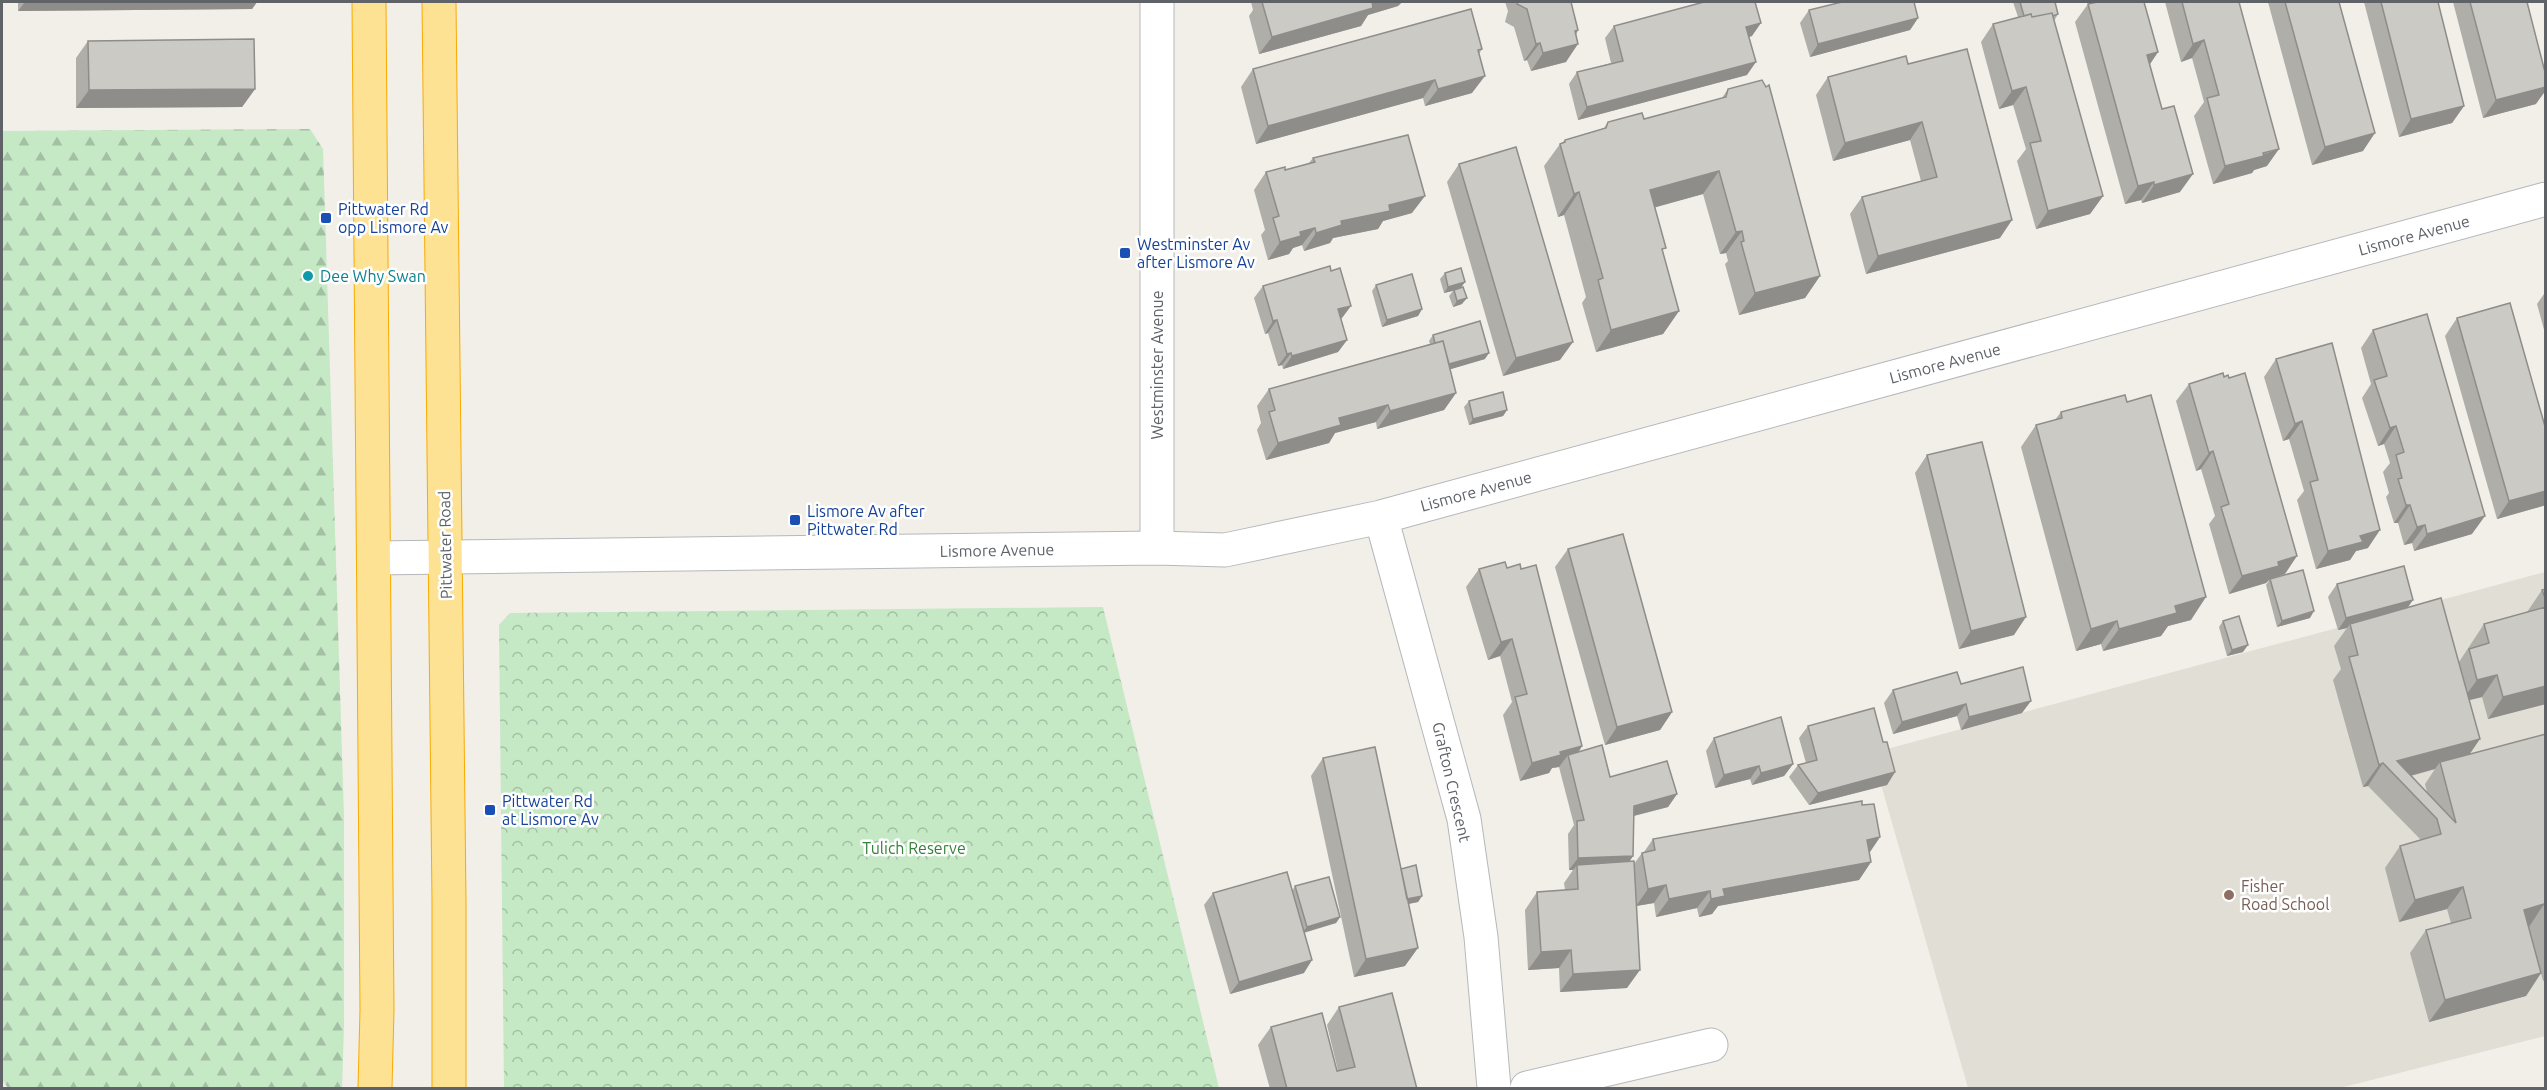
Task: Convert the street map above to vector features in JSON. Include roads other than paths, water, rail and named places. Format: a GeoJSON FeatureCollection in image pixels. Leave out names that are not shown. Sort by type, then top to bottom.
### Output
{"type":"FeatureCollection","features":[{"type":"Feature","properties":{"kind":"highway"},"geometry":{"type":"LineString","coordinates":[[369,2],[375,558],[377,1010],[375,1089]]}},
{"type":"Feature","properties":{"kind":"highway","name":"Pittwater Road"},"geometry":{"type":"LineString","coordinates":[[439,2],[446,558],[448,1089]]}},
{"type":"Feature","properties":{"kind":"street","name":"Westminster Avenue"},"geometry":{"type":"LineString","coordinates":[[1157,2],[1157,548]]}},
{"type":"Feature","properties":{"kind":"street","name":"Lismore Avenue"},"geometry":{"type":"LineString","coordinates":[[375,558],[1157,548],[1226,550],[1382,517],[2546,199]]}},
{"type":"Feature","properties":{"kind":"street","name":"Grafton Crescent"},"geometry":{"type":"LineString","coordinates":[[1382,517],[1464,819],[1481,937],[1494,1089]]}},
{"type":"Feature","properties":{"kind":"street"},"geometry":{"type":"LineString","coordinates":[[1527,1089],[1711,1045]]}},
{"type":"Feature","properties":{"kind":"place","name":"Pittwater Rd opp Lismore Av"},"geometry":{"type":"Point","coordinates":[326,218]}},
{"type":"Feature","properties":{"kind":"place","name":"Westminster Av after Lismore Av"},"geometry":{"type":"Point","coordinates":[1125,253]}},
{"type":"Feature","properties":{"kind":"place","name":"Dee Why Swan"},"geometry":{"type":"Point","coordinates":[308,276]}},
{"type":"Feature","properties":{"kind":"place","name":"Lismore Av after Pittwater Rd"},"geometry":{"type":"Point","coordinates":[795,520]}},
{"type":"Feature","properties":{"kind":"place","name":"Pittwater Rd at Lismore Av"},"geometry":{"type":"Point","coordinates":[490,810]}},
{"type":"Feature","properties":{"kind":"place","name":"Fisher Road School"},"geometry":{"type":"Point","coordinates":[2229,895]}},
{"type":"Feature","properties":{"kind":"park label","name":"Tulich Reserve"},"geometry":{"type":"Point","coordinates":[914,848]}}]}
